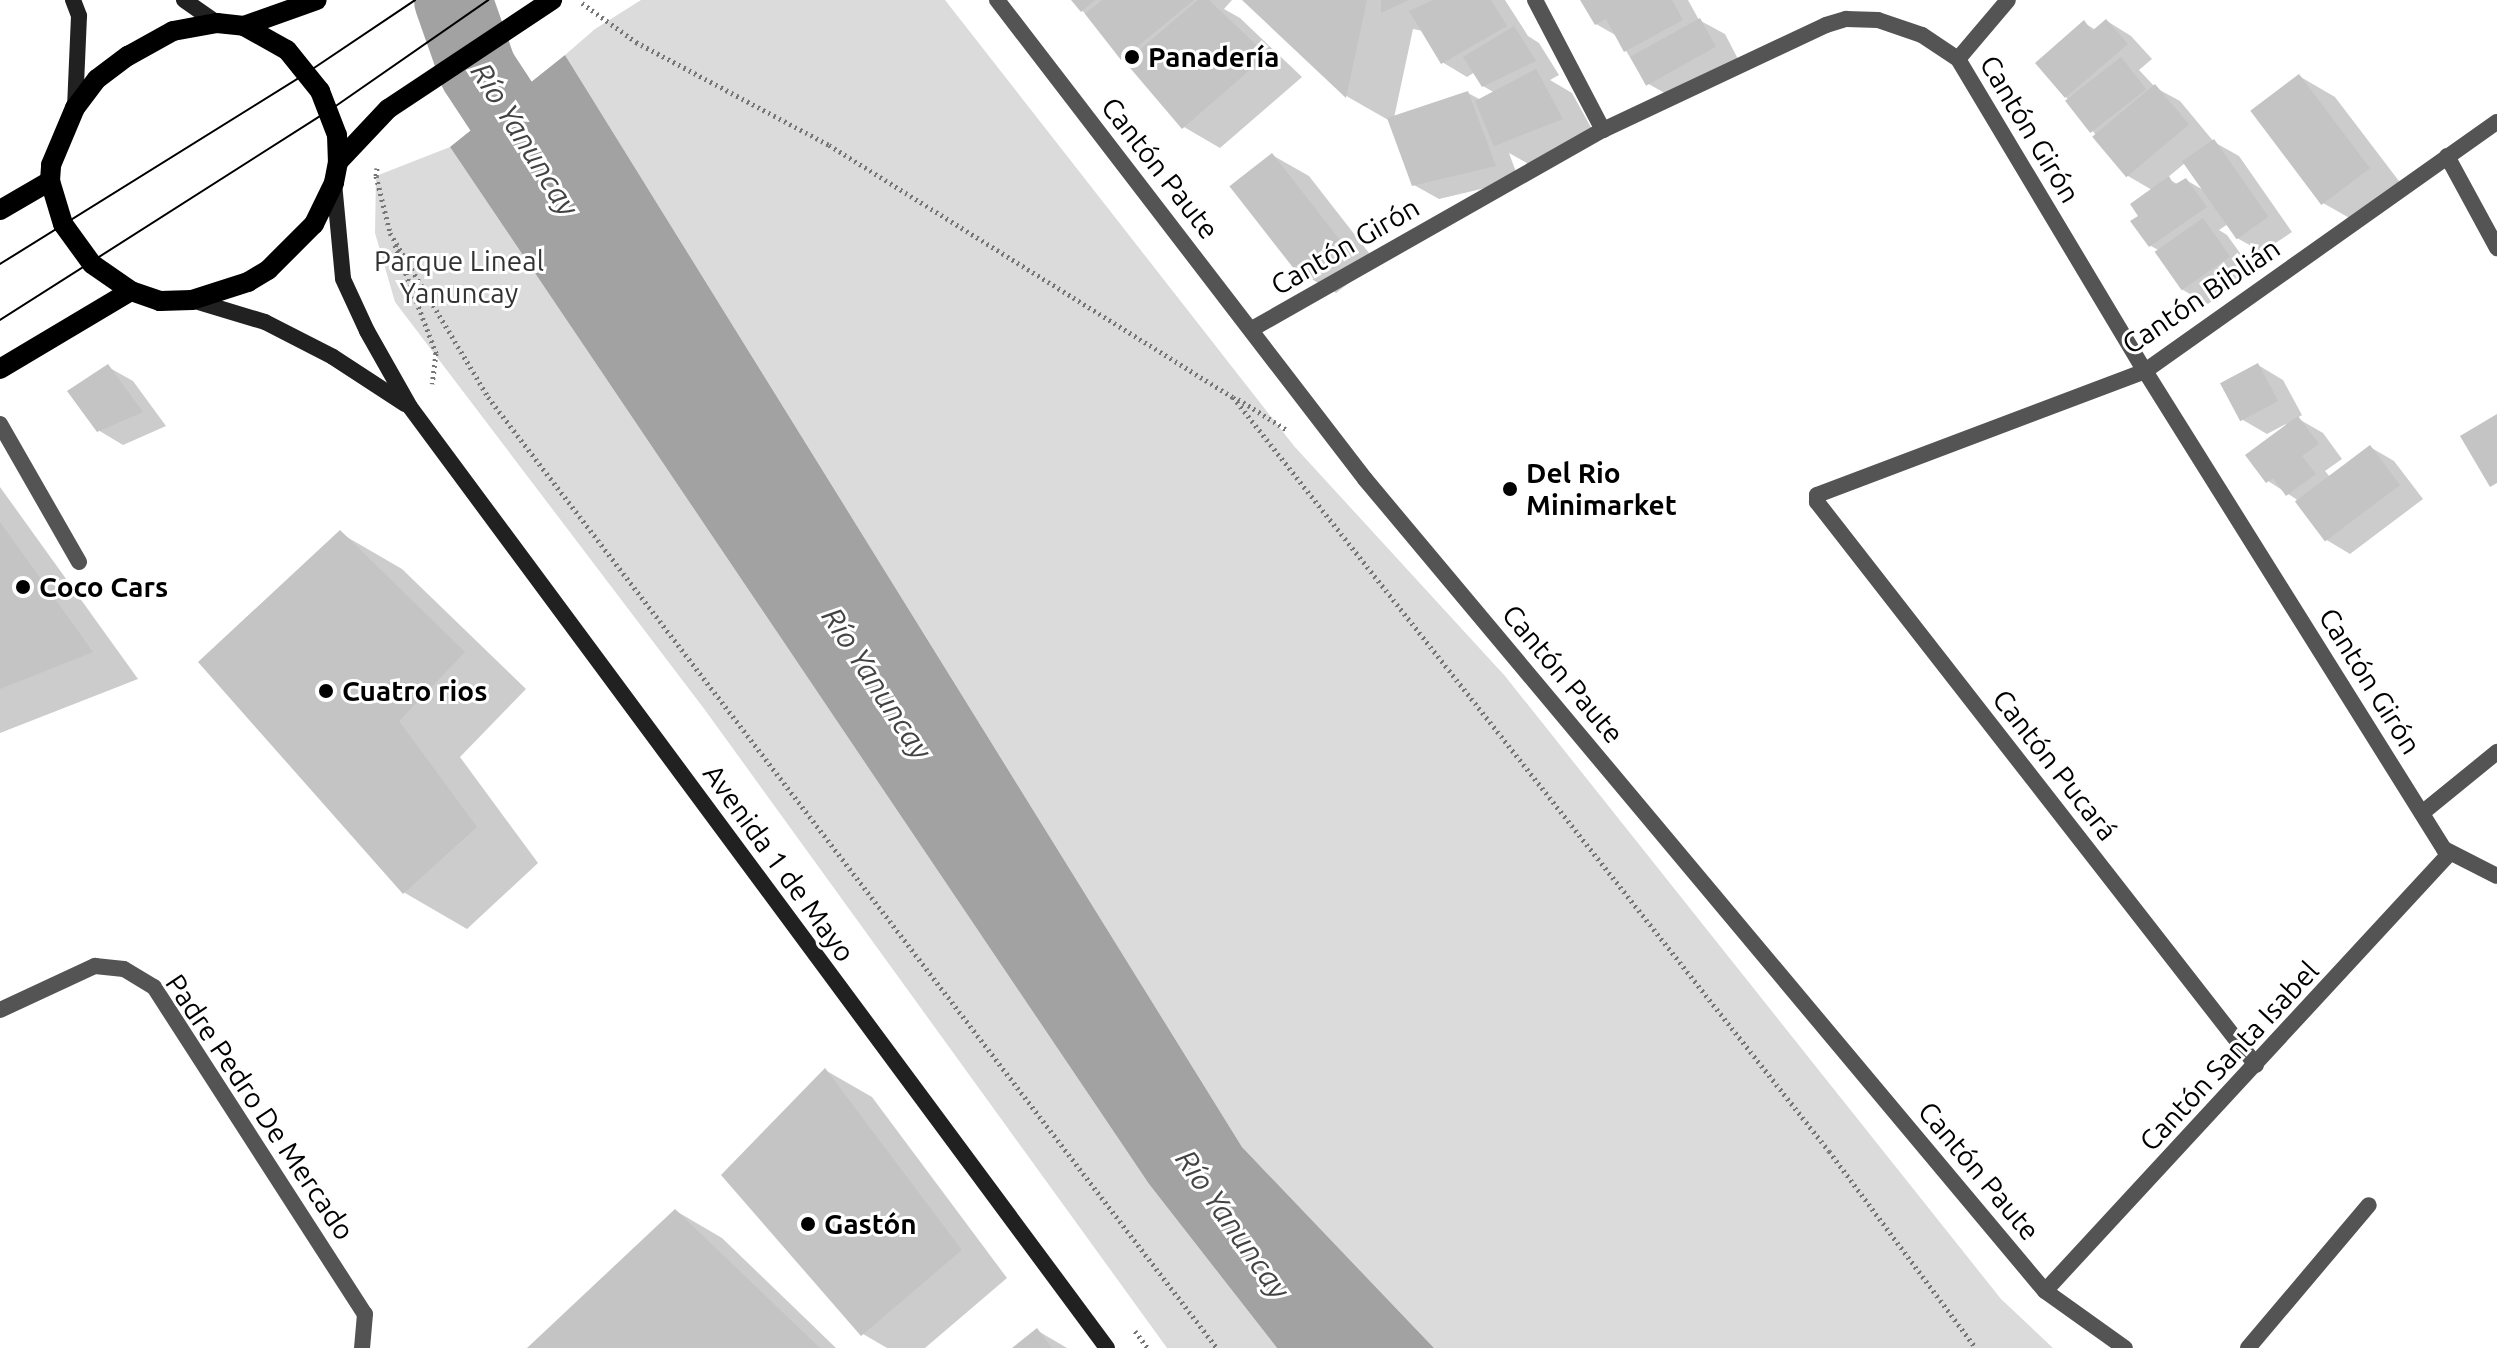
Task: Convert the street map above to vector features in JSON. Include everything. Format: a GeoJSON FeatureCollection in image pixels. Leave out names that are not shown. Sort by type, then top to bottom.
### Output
{"type":"FeatureCollection","features":[{"type":"Feature","properties":{"kind":"main road"},"geometry":{"type":"LineString","coordinates":[[73,0],[79,16],[75,108]]}},
{"type":"Feature","properties":{"kind":"main road"},"geometry":{"type":"LineString","coordinates":[[184,0],[217,23]]}},
{"type":"Feature","properties":{"kind":"main road"},"geometry":{"type":"LineString","coordinates":[[244,26],[317,0]]}},
{"type":"Feature","properties":{"kind":"main road"},"geometry":{"type":"LineString","coordinates":[[338,162],[388,109],[552,0]]}},
{"type":"Feature","properties":{"kind":"main road"},"geometry":{"type":"LineString","coordinates":[[217,23],[244,26],[287,50],[308,72],[330,110],[337,135],[338,162],[334,183],[314,224],[268,270],[248,282],[192,300],[160,301],[131,291],[92,264],[76,245],[63,224],[50,181],[55,150],[75,108],[97,79],[128,56],[173,31],[217,23]]}},
{"type":"Feature","properties":{"kind":"main road"},"geometry":{"type":"LineString","coordinates":[[0,210],[50,181]]}},
{"type":"Feature","properties":{"kind":"main road","name":"Avenida 1 de Mayo"},"geometry":{"type":"LineString","coordinates":[[334,183],[343,279],[367,331],[410,407],[1107,1348]]}},
{"type":"Feature","properties":{"kind":"main road"},"geometry":{"type":"LineString","coordinates":[[0,369],[131,291]]}},
{"type":"Feature","properties":{"kind":"main road","name":"Avenida 1 de Mayo"},"geometry":{"type":"LineString","coordinates":[[192,300],[265,322],[333,357],[410,407]]}},
{"type":"Feature","properties":{"kind":"street","name":"Cantón Paute"},"geometry":{"type":"LineString","coordinates":[[997,0],[1365,479],[2045,1291],[2125,1348]]}},
{"type":"Feature","properties":{"kind":"street"},"geometry":{"type":"LineString","coordinates":[[1535,0],[1603,130]]}},
{"type":"Feature","properties":{"kind":"street"},"geometry":{"type":"LineString","coordinates":[[1958,59],[2008,0]]}},
{"type":"Feature","properties":{"kind":"street","name":"Cantón Girón"},"geometry":{"type":"LineString","coordinates":[[1252,329],[1603,130],[1826,25],[1846,19],[1893,24],[1922,35],[1958,59],[2145,371],[2449,854]]}},
{"type":"Feature","properties":{"kind":"street","name":"Cantón Biblián"},"geometry":{"type":"LineString","coordinates":[[1817,495],[2145,371],[2497,122]]}},
{"type":"Feature","properties":{"kind":"street"},"geometry":{"type":"LineString","coordinates":[[2447,156],[2497,248]]}},
{"type":"Feature","properties":{"kind":"street"},"geometry":{"type":"LineString","coordinates":[[0,424],[79,562]]}},
{"type":"Feature","properties":{"kind":"street","name":"Cantón Pucará"},"geometry":{"type":"LineString","coordinates":[[1817,495],[1817,502],[2256,1065]]}},
{"type":"Feature","properties":{"kind":"street"},"geometry":{"type":"LineString","coordinates":[[2422,813],[2497,752]]}},
{"type":"Feature","properties":{"kind":"street"},"geometry":{"type":"LineString","coordinates":[[2449,854],[2497,876]]}},
{"type":"Feature","properties":{"kind":"street","name":"Cantón Santa Isabel"},"geometry":{"type":"LineString","coordinates":[[2045,1291],[2449,854]]}},
{"type":"Feature","properties":{"kind":"street","name":"Padre Pedro De Mercado"},"geometry":{"type":"LineString","coordinates":[[0,1010],[95,966],[124,969],[154,987],[365,1314],[362,1348]]}},
{"type":"Feature","properties":{"kind":"street"},"geometry":{"type":"LineString","coordinates":[[2248,1348],[2369,1205]]}},
{"type":"Feature","properties":{"kind":"path"},"geometry":{"type":"LineString","coordinates":[[578,0],[636,42],[829,145],[1233,397],[1820,1139],[1976,1348]]}},
{"type":"Feature","properties":{"kind":"path"},"geometry":{"type":"LineString","coordinates":[[378,163],[376,176],[390,233],[436,353],[432,387],[410,407]]}},
{"type":"Feature","properties":{"kind":"path"},"geometry":{"type":"LineString","coordinates":[[390,233],[488,397],[1217,1348]]}},
{"type":"Feature","properties":{"kind":"green space"},"geometry":{"type":"Polygon","coordinates":[[[641,0],[945,0],[1294,446],[1505,676],[2001,1299],[2053,1348],[1434,1348],[1242,1147],[565,55],[595,29],[641,0]]]}},
{"type":"Feature","properties":{"kind":"green space","name":"Parque Lineal Yanuncay"},"geometry":{"type":"Polygon","coordinates":[[[450,147],[1149,1184],[1277,1348],[1167,1348],[705,710],[395,302],[375,233],[376,176],[450,147]]]}},
{"type":"Feature","properties":{"kind":"water"},"geometry":{"type":"Polygon","coordinates":[[[565,55],[1242,1147],[1434,1348],[1277,1348],[1149,1184],[450,147],[565,55]]]}},
{"type":"Feature","properties":{"kind":"building"},"geometry":{"type":"Polygon","coordinates":[[[1071,0],[1095,0],[1081,12],[1071,0]]]}},
{"type":"Feature","properties":{"kind":"building"},"geometry":{"type":"Polygon","coordinates":[[[1102,0],[1194,0],[1121,60],[1085,14],[1102,0]]]}},
{"type":"Feature","properties":{"kind":"building"},"geometry":{"type":"Polygon","coordinates":[[[1198,0],[1209,0],[1267,55],[1182,129],[1125,62],[1198,0]]]}},
{"type":"Feature","properties":{"kind":"building"},"geometry":{"type":"Polygon","coordinates":[[[1242,0],[1367,0],[1346,98],[1242,0]]]}},
{"type":"Feature","properties":{"kind":"building"},"geometry":{"type":"Polygon","coordinates":[[[1381,0],[1409,0],[1381,13],[1381,0]]]}},
{"type":"Feature","properties":{"kind":"building"},"geometry":{"type":"Polygon","coordinates":[[[1433,0],[1491,0],[1507,26],[1441,64],[1409,11],[1433,0]]]}},
{"type":"Feature","properties":{"kind":"building"},"geometry":{"type":"Polygon","coordinates":[[[1580,0],[1672,0],[1683,20],[1624,52],[1606,19],[1595,25],[1580,0]]]}},
{"type":"Feature","properties":{"kind":"building"},"geometry":{"type":"Polygon","coordinates":[[[1700,18],[1716,47],[1646,86],[1630,57],[1700,18]]]}},
{"type":"Feature","properties":{"kind":"building"},"geometry":{"type":"Polygon","coordinates":[[[2106,19],[2128,44],[2065,98],[2035,63],[2084,20],[2092,31],[2106,19]]]}},
{"type":"Feature","properties":{"kind":"building"},"geometry":{"type":"Polygon","coordinates":[[[1514,26],[1536,61],[1482,87],[1463,57],[1514,26]]]}},
{"type":"Feature","properties":{"kind":"building"},"geometry":{"type":"Polygon","coordinates":[[[2121,57],[2146,89],[2090,133],[2065,101],[2121,57]]]}},
{"type":"Feature","properties":{"kind":"building"},"geometry":{"type":"Polygon","coordinates":[[[1536,69],[1563,119],[1494,146],[1475,101],[1536,69]]]}},
{"type":"Feature","properties":{"kind":"building"},"geometry":{"type":"Polygon","coordinates":[[[2299,74],[2370,168],[2321,205],[2250,111],[2299,74]]]}},
{"type":"Feature","properties":{"kind":"building"},"geometry":{"type":"Polygon","coordinates":[[[2155,84],[2189,125],[2126,177],[2092,137],[2155,84]]]}},
{"type":"Feature","properties":{"kind":"building"},"geometry":{"type":"Polygon","coordinates":[[[1468,91],[1496,166],[1412,186],[1387,118],[1468,91]]]}},
{"type":"Feature","properties":{"kind":"building"},"geometry":{"type":"Polygon","coordinates":[[[2214,139],[2268,217],[2237,239],[2182,161],[2214,139]]]}},
{"type":"Feature","properties":{"kind":"building"},"geometry":{"type":"Polygon","coordinates":[[[1272,153],[1341,241],[1298,275],[1229,186],[1272,153]]]}},
{"type":"Feature","properties":{"kind":"building"},"geometry":{"type":"Polygon","coordinates":[[[2169,176],[2174,185],[2186,178],[2207,207],[2149,247],[2130,221],[2138,216],[2130,204],[2169,176]]]}},
{"type":"Feature","properties":{"kind":"building"},"geometry":{"type":"Polygon","coordinates":[[[2203,218],[2230,257],[2182,290],[2155,252],[2203,218]]]}},
{"type":"Feature","properties":{"kind":"building"},"geometry":{"type":"Polygon","coordinates":[[[2258,363],[2278,401],[2240,421],[2220,383],[2258,363]]]}},
{"type":"Feature","properties":{"kind":"building"},"geometry":{"type":"Polygon","coordinates":[[[108,364],[143,412],[97,432],[67,391],[108,364]]]}},
{"type":"Feature","properties":{"kind":"building"},"geometry":{"type":"Polygon","coordinates":[[[2497,414],[2497,483],[2490,487],[2460,436],[2497,414]]]}},
{"type":"Feature","properties":{"kind":"building"},"geometry":{"type":"Polygon","coordinates":[[[2298,416],[2319,444],[2302,456],[2316,474],[2286,496],[2273,478],[2266,483],[2245,455],[2298,416]]]}},
{"type":"Feature","properties":{"kind":"building"},"geometry":{"type":"Polygon","coordinates":[[[2370,445],[2400,485],[2325,542],[2295,502],[2370,445]]]}},
{"type":"Feature","properties":{"kind":"building","name":"Coco Cars"},"geometry":{"type":"Polygon","coordinates":[[[0,522],[93,652],[0,689],[0,522]]]}},
{"type":"Feature","properties":{"kind":"building","name":"Cuatro rios"},"geometry":{"type":"Polygon","coordinates":[[[340,530],[465,652],[399,721],[477,827],[403,894],[198,662],[340,530]]]}},
{"type":"Feature","properties":{"kind":"building"},"geometry":{"type":"Polygon","coordinates":[[[825,1068],[962,1250],[861,1336],[721,1175],[825,1068]]]}},
{"type":"Feature","properties":{"kind":"building"},"geometry":{"type":"Polygon","coordinates":[[[675,1209],[820,1348],[527,1348],[675,1209]]]}},
{"type":"Feature","properties":{"kind":"building"},"geometry":{"type":"Polygon","coordinates":[[[1037,1328],[1052,1348],[1012,1348],[1037,1328]]]}},
{"type":"Feature","properties":{"kind":"waterway","name":"Río Yanuncay"},"geometry":{"type":"LineString","coordinates":[[453,0],[478,71],[560,196]]}},
{"type":"Feature","properties":{"kind":"tram line"},"geometry":{"type":"LineString","coordinates":[[0,264],[308,72],[415,0]]}},
{"type":"Feature","properties":{"kind":"tram line"},"geometry":{"type":"LineString","coordinates":[[0,320],[330,110],[488,0]]}},
{"type":"Feature","properties":{"kind":"place","name":"Panadería"},"geometry":{"type":"Point","coordinates":[1132,57]}},
{"type":"Feature","properties":{"kind":"place","name":"Del Rio Minimarket"},"geometry":{"type":"Point","coordinates":[1510,489]}},
{"type":"Feature","properties":{"kind":"place","name":"Coco Cars"},"geometry":{"type":"Point","coordinates":[23,587]}},
{"type":"Feature","properties":{"kind":"place","name":"Cuatro rios"},"geometry":{"type":"Point","coordinates":[326,691]}},
{"type":"Feature","properties":{"kind":"place","name":"Gastón"},"geometry":{"type":"Point","coordinates":[808,1224]}}]}
